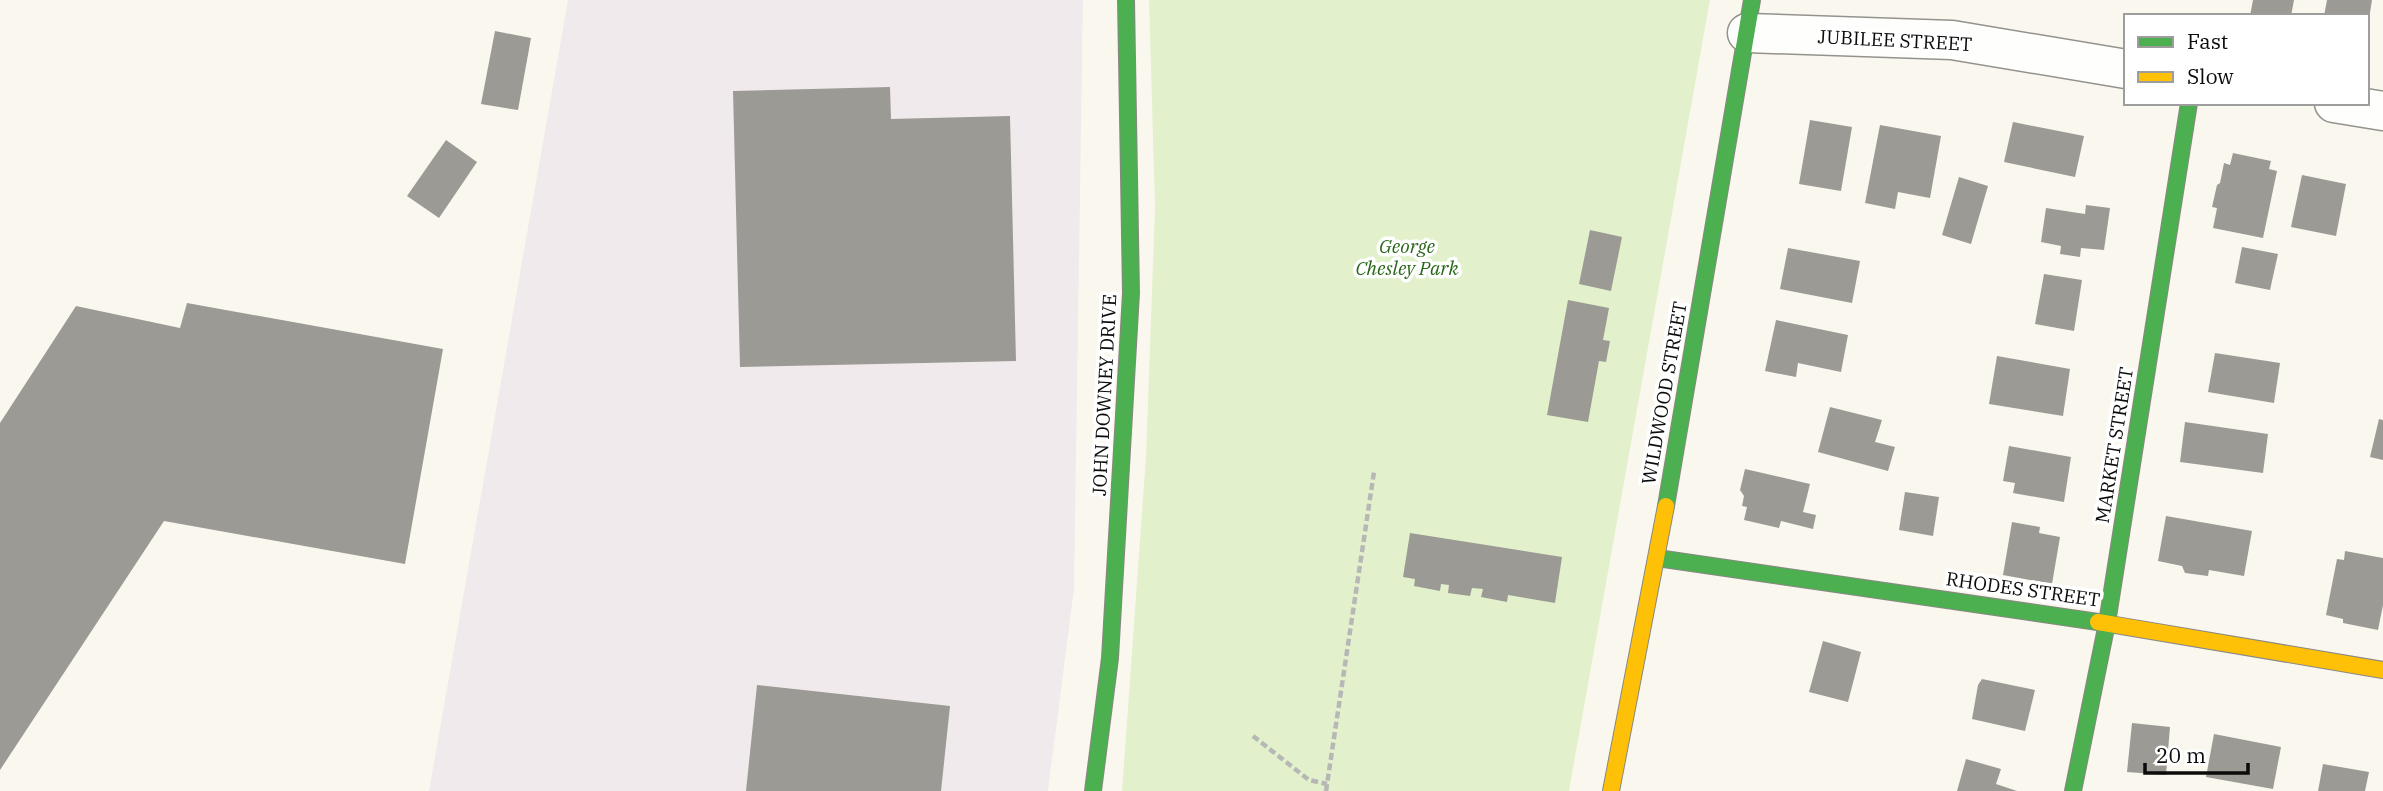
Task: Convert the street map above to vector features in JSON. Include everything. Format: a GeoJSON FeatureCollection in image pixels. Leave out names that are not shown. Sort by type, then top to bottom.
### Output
{"type":"FeatureCollection","features":[{"type":"Feature","properties":{"kind":"street","name":"JOHN DOWNEY DRIVE"},"geometry":{"type":"LineString","coordinates":[[1093,791],[1110,658],[1131,293],[1126,0]]}},
{"type":"Feature","properties":{"kind":"street","name":"JUBILEE STREET"},"geometry":{"type":"LineString","coordinates":[[1749,16],[1952,40],[2124,69]]}},
{"type":"Feature","properties":{"kind":"street","name":"WILDWOOD STREET"},"geometry":{"type":"LineString","coordinates":[[1611,791],[1657,558],[1749,16]]}},
{"type":"Feature","properties":{"kind":"street","name":"MARKET STREET"},"geometry":{"type":"LineString","coordinates":[[2073,791],[2107,623],[2189,105]]}},
{"type":"Feature","properties":{"kind":"street"},"geometry":{"type":"LineString","coordinates":[[2346,105],[2383,111]]}},
{"type":"Feature","properties":{"kind":"street","name":"RHODES STREET"},"geometry":{"type":"LineString","coordinates":[[1657,558],[2107,623],[2383,670]]}},
{"type":"Feature","properties":{"kind":"path"},"geometry":{"type":"LineString","coordinates":[[1326,791],[1374,472]]}},
{"type":"Feature","properties":{"kind":"path"},"geometry":{"type":"LineString","coordinates":[[1253,736],[1308,780],[1327,783]]}},
{"type":"Feature","properties":{"kind":"shaded area"},"geometry":{"type":"Polygon","coordinates":[[[568,0],[1083,0],[1074,589],[1048,791],[429,791],[568,0]]]}},
{"type":"Feature","properties":{"kind":"green space","name":"George Chesley Park"},"geometry":{"type":"Polygon","coordinates":[[[1149,0],[1710,0],[1569,791],[1122,791],[1146,457],[1155,207],[1149,0]]]}},
{"type":"Feature","properties":{"kind":"building"},"geometry":{"type":"Polygon","coordinates":[[[2253,0],[2294,0],[2291,14],[2250,14],[2253,0]]]}},
{"type":"Feature","properties":{"kind":"building"},"geometry":{"type":"Polygon","coordinates":[[[2327,0],[2372,0],[2369,20],[2369,14],[2324,14],[2327,0]]]}},
{"type":"Feature","properties":{"kind":"building"},"geometry":{"type":"Polygon","coordinates":[[[495,31],[531,38],[518,110],[481,104],[495,31]]]}},
{"type":"Feature","properties":{"kind":"building"},"geometry":{"type":"Polygon","coordinates":[[[890,87],[891,119],[1010,116],[1016,361],[740,367],[733,91],[890,87]]]}},
{"type":"Feature","properties":{"kind":"building"},"geometry":{"type":"Polygon","coordinates":[[[1810,120],[1852,127],[1841,191],[1799,184],[1810,120]]]}},
{"type":"Feature","properties":{"kind":"building"},"geometry":{"type":"Polygon","coordinates":[[[2013,122],[2084,136],[2075,177],[2004,162],[2013,122]]]}},
{"type":"Feature","properties":{"kind":"building"},"geometry":{"type":"Polygon","coordinates":[[[1880,125],[1941,136],[1930,198],[1898,192],[1895,209],[1865,203],[1880,125]]]}},
{"type":"Feature","properties":{"kind":"building"},"geometry":{"type":"Polygon","coordinates":[[[446,140],[477,162],[439,218],[407,196],[446,140]]]}},
{"type":"Feature","properties":{"kind":"building"},"geometry":{"type":"Polygon","coordinates":[[[2233,153],[2271,161],[2269,169],[2277,171],[2263,238],[2213,228],[2217,208],[2212,207],[2217,185],[2220,183],[2224,163],[2230,165],[2233,153]]]}},
{"type":"Feature","properties":{"kind":"building"},"geometry":{"type":"Polygon","coordinates":[[[2302,175],[2346,184],[2336,236],[2291,227],[2302,175]]]}},
{"type":"Feature","properties":{"kind":"building"},"geometry":{"type":"Polygon","coordinates":[[[1959,177],[1988,186],[1971,244],[1942,235],[1959,177]]]}},
{"type":"Feature","properties":{"kind":"building"},"geometry":{"type":"Polygon","coordinates":[[[2086,205],[2110,208],[2104,250],[2081,248],[2080,257],[2060,254],[2061,246],[2041,242],[2046,208],[2085,214],[2086,205]]]}},
{"type":"Feature","properties":{"kind":"building"},"geometry":{"type":"Polygon","coordinates":[[[1590,230],[1622,237],[1611,291],[1579,284],[1590,230]]]}},
{"type":"Feature","properties":{"kind":"building"},"geometry":{"type":"Polygon","coordinates":[[[2242,247],[2278,254],[2270,290],[2235,283],[2242,247]]]}},
{"type":"Feature","properties":{"kind":"building"},"geometry":{"type":"Polygon","coordinates":[[[1788,248],[1860,261],[1852,303],[1780,289],[1788,248]]]}},
{"type":"Feature","properties":{"kind":"building"},"geometry":{"type":"Polygon","coordinates":[[[2044,274],[2082,280],[2074,331],[2035,324],[2044,274]]]}},
{"type":"Feature","properties":{"kind":"building"},"geometry":{"type":"Polygon","coordinates":[[[1568,300],[1609,308],[1603,340],[1610,341],[1606,362],[1599,361],[1588,422],[1547,415],[1568,300]]]}},
{"type":"Feature","properties":{"kind":"building"},"geometry":{"type":"Polygon","coordinates":[[[187,303],[443,349],[405,564],[164,521],[0,770],[0,423],[76,306],[180,328],[187,303]]]}},
{"type":"Feature","properties":{"kind":"building"},"geometry":{"type":"Polygon","coordinates":[[[1776,320],[1848,335],[1841,372],[1798,363],[1796,377],[1765,371],[1776,320]]]}},
{"type":"Feature","properties":{"kind":"building"},"geometry":{"type":"Polygon","coordinates":[[[2215,353],[2280,363],[2274,403],[2208,392],[2215,353]]]}},
{"type":"Feature","properties":{"kind":"building"},"geometry":{"type":"Polygon","coordinates":[[[1997,356],[2070,369],[2063,416],[1989,404],[1997,356]]]}},
{"type":"Feature","properties":{"kind":"building"},"geometry":{"type":"Polygon","coordinates":[[[1830,407],[1882,420],[1875,442],[1895,447],[1888,471],[1818,452],[1830,407]]]}},
{"type":"Feature","properties":{"kind":"building"},"geometry":{"type":"Polygon","coordinates":[[[2379,419],[2383,420],[2383,460],[2370,457],[2379,419]]]}},
{"type":"Feature","properties":{"kind":"building"},"geometry":{"type":"Polygon","coordinates":[[[2185,422],[2268,434],[2263,473],[2180,462],[2185,422]]]}},
{"type":"Feature","properties":{"kind":"building"},"geometry":{"type":"Polygon","coordinates":[[[2009,446],[2071,457],[2064,502],[2013,493],[2015,483],[2003,481],[2009,446]]]}},
{"type":"Feature","properties":{"kind":"building"},"geometry":{"type":"Polygon","coordinates":[[[1745,469],[1810,484],[1803,512],[1816,515],[1813,529],[1781,521],[1779,528],[1744,520],[1747,507],[1742,506],[1744,496],[1740,490],[1745,469]]]}},
{"type":"Feature","properties":{"kind":"building"},"geometry":{"type":"Polygon","coordinates":[[[1905,492],[1939,497],[1933,536],[1899,530],[1905,492]]]}},
{"type":"Feature","properties":{"kind":"building"},"geometry":{"type":"Polygon","coordinates":[[[2166,516],[2252,531],[2244,576],[2209,570],[2208,576],[2185,573],[2182,566],[2158,561],[2166,516]]]}},
{"type":"Feature","properties":{"kind":"building"},"geometry":{"type":"Polygon","coordinates":[[[2012,522],[2040,527],[2039,533],[2060,537],[2052,584],[2003,575],[2012,522]]]}},
{"type":"Feature","properties":{"kind":"building"},"geometry":{"type":"Polygon","coordinates":[[[1410,533],[1562,557],[1555,603],[1508,595],[1507,602],[1481,597],[1483,589],[1472,588],[1470,596],[1448,593],[1449,585],[1441,584],[1440,591],[1414,586],[1415,579],[1403,577],[1410,533]]]}},
{"type":"Feature","properties":{"kind":"building"},"geometry":{"type":"Polygon","coordinates":[[[2345,551],[2383,558],[2383,605],[2378,630],[2343,623],[2343,619],[2326,615],[2337,559],[2344,560],[2345,551]]]}},
{"type":"Feature","properties":{"kind":"building"},"geometry":{"type":"Polygon","coordinates":[[[1823,641],[1861,652],[1848,702],[1809,692],[1823,641]]]}},
{"type":"Feature","properties":{"kind":"building"},"geometry":{"type":"Polygon","coordinates":[[[1982,679],[2035,690],[2025,731],[1972,719],[1978,685],[1982,679]]]}},
{"type":"Feature","properties":{"kind":"building"},"geometry":{"type":"Polygon","coordinates":[[[757,685],[950,706],[941,791],[746,791],[757,685]]]}},
{"type":"Feature","properties":{"kind":"building"},"geometry":{"type":"Polygon","coordinates":[[[2132,723],[2170,727],[2166,775],[2127,772],[2132,723]]]}},
{"type":"Feature","properties":{"kind":"building"},"geometry":{"type":"Polygon","coordinates":[[[2214,734],[2281,747],[2273,789],[2206,777],[2214,734]]]}},
{"type":"Feature","properties":{"kind":"building"},"geometry":{"type":"Polygon","coordinates":[[[1966,759],[2001,769],[1996,784],[2017,791],[1957,791],[1966,759]]]}},
{"type":"Feature","properties":{"kind":"building"},"geometry":{"type":"Polygon","coordinates":[[[2323,764],[2369,772],[2365,791],[2318,791],[2323,764]]]}},
{"type":"Feature","properties":{"kind":"traffic: fast"},"geometry":{"type":"LineString","coordinates":[[1093,791],[1110,658],[1131,293],[1126,0]]}},
{"type":"Feature","properties":{"kind":"traffic: fast"},"geometry":{"type":"LineString","coordinates":[[1666,506],[1752,0]]}},
{"type":"Feature","properties":{"kind":"traffic: fast"},"geometry":{"type":"LineString","coordinates":[[2073,791],[2107,623],[2189,105]]}},
{"type":"Feature","properties":{"kind":"traffic: fast"},"geometry":{"type":"LineString","coordinates":[[1657,558],[2098,622]]}},
{"type":"Feature","properties":{"kind":"traffic: slow"},"geometry":{"type":"LineString","coordinates":[[1611,791],[1666,506]]}},
{"type":"Feature","properties":{"kind":"traffic: slow"},"geometry":{"type":"LineString","coordinates":[[2098,622],[2383,670]]}}]}
